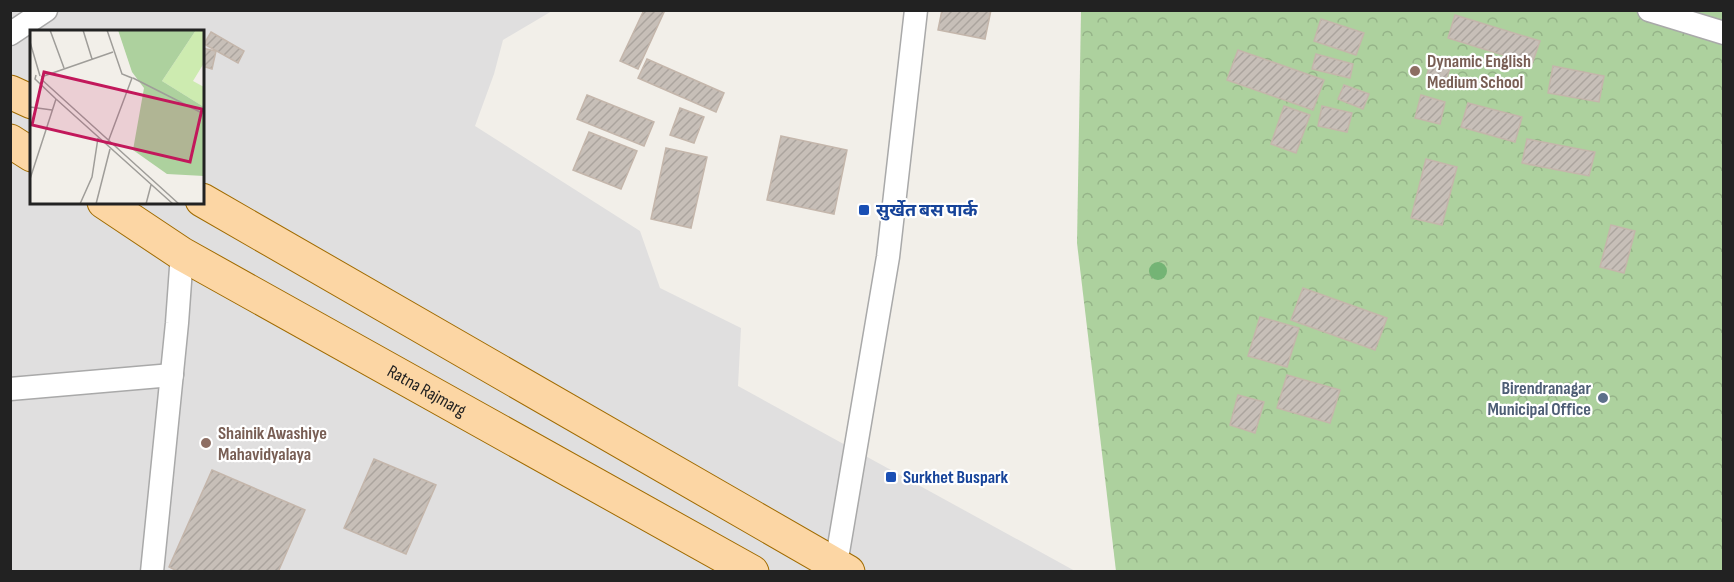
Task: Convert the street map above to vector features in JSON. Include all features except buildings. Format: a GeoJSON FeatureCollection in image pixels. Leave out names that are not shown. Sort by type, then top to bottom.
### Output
{"type":"FeatureCollection","features":[{"type":"Feature","properties":{"kind":"main road"},"geometry":{"type":"LineString","coordinates":[[10,92],[30,101]]}},
{"type":"Feature","properties":{"kind":"main road"},"geometry":{"type":"LineString","coordinates":[[10,141],[30,154]]}},
{"type":"Feature","properties":{"kind":"main road"},"geometry":{"type":"LineString","coordinates":[[204,201],[839,569]]}},
{"type":"Feature","properties":{"kind":"main road","name":"Ratna Rajmarg"},"geometry":{"type":"LineString","coordinates":[[107,204],[182,254],[708,545],[752,572]]}},
{"type":"Feature","properties":{"kind":"street"},"geometry":{"type":"LineString","coordinates":[[10,34],[46,10]]}},
{"type":"Feature","properties":{"kind":"street"},"geometry":{"type":"LineString","coordinates":[[839,569],[888,257],[916,10]]}},
{"type":"Feature","properties":{"kind":"street"},"geometry":{"type":"LineString","coordinates":[[1648,10],[1724,33]]}},
{"type":"Feature","properties":{"kind":"street"},"geometry":{"type":"LineString","coordinates":[[152,572],[182,254]]}},
{"type":"Feature","properties":{"kind":"street"},"geometry":{"type":"LineString","coordinates":[[10,389],[172,375]]}},
{"type":"Feature","properties":{"kind":"shaded area"},"geometry":{"type":"Polygon","coordinates":[[[10,11],[552,11],[503,40],[494,74],[475,126],[640,231],[660,288],[741,328],[738,386],[1075,571],[11,571],[10,11]]]}},
{"type":"Feature","properties":{"kind":"green space"},"geometry":{"type":"Polygon","coordinates":[[[1081,11],[1723,11],[1723,571],[1116,571],[1077,243],[1081,11]]]}},
{"type":"Feature","properties":{"kind":"place","name":"Dynamic English Medium School"},"geometry":{"type":"Point","coordinates":[1415,71]}},
{"type":"Feature","properties":{"kind":"place","name":"सुर्खेत बस पार्क"},"geometry":{"type":"Point","coordinates":[864,210]}},
{"type":"Feature","properties":{"kind":"place","name":"Birendranagar Municipal Office"},"geometry":{"type":"Point","coordinates":[1603,398]}},
{"type":"Feature","properties":{"kind":"place","name":"Shainik Awashiye Mahavidyalaya"},"geometry":{"type":"Point","coordinates":[206,443]}},
{"type":"Feature","properties":{"kind":"place","name":"Surkhet Buspark"},"geometry":{"type":"Point","coordinates":[891,477]}}]}
